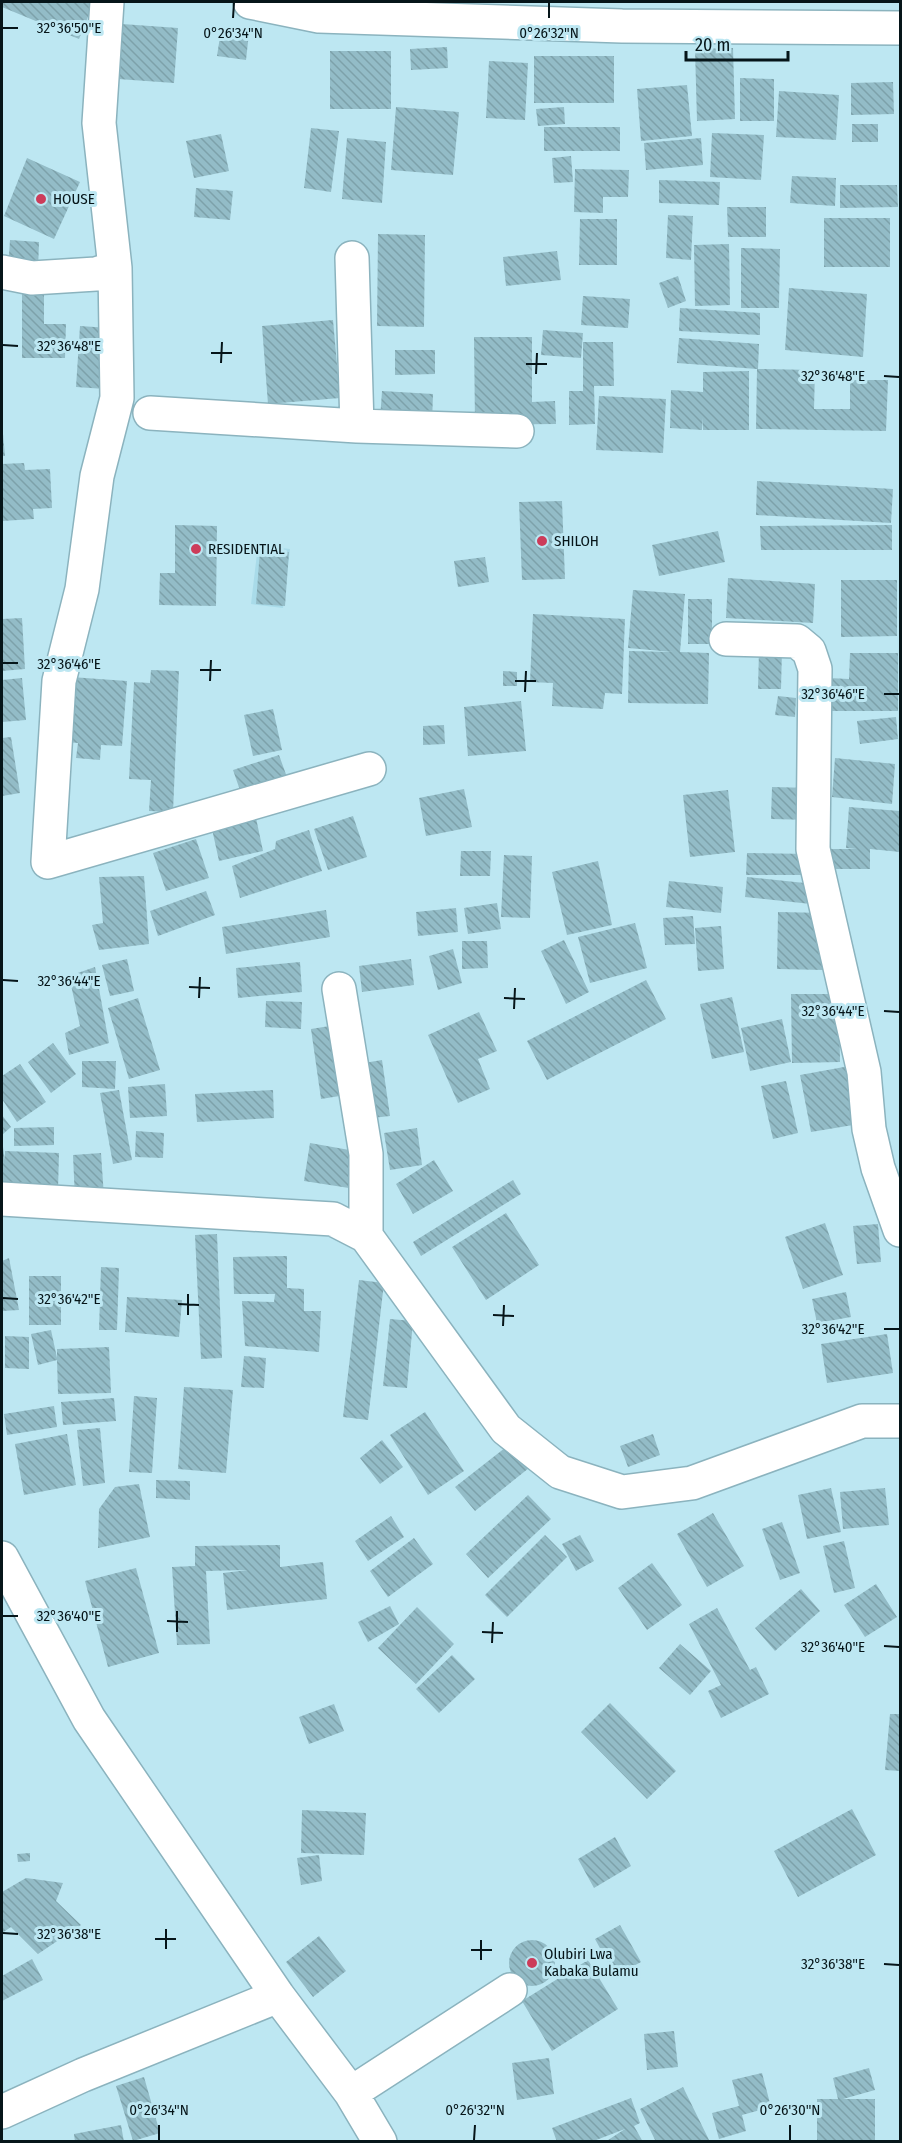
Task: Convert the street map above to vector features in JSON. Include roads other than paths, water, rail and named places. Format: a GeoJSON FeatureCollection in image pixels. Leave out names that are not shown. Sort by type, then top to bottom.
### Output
{"type":"FeatureCollection","features":[{"type":"Feature","properties":{"kind":"street"},"geometry":{"type":"LineString","coordinates":[[107,2],[99,123],[115,268],[117,398],[97,476],[82,589],[59,681],[48,862],[369,769]]}},
{"type":"Feature","properties":{"kind":"street"},"geometry":{"type":"LineString","coordinates":[[250,2],[319,16],[622,26],[900,28]]}},
{"type":"Feature","properties":{"kind":"street"},"geometry":{"type":"LineString","coordinates":[[352,258],[357,426]]}},
{"type":"Feature","properties":{"kind":"street"},"geometry":{"type":"LineString","coordinates":[[2,272],[32,278],[96,274],[115,268]]}},
{"type":"Feature","properties":{"kind":"street"},"geometry":{"type":"LineString","coordinates":[[150,413],[357,426],[517,431]]}},
{"type":"Feature","properties":{"kind":"street"},"geometry":{"type":"LineString","coordinates":[[726,639],[797,641],[809,651],[815,669],[813,849],[864,1072],[869,1129],[878,1168],[900,1230]]}},
{"type":"Feature","properties":{"kind":"street"},"geometry":{"type":"LineString","coordinates":[[339,989],[366,1154],[366,1236]]}},
{"type":"Feature","properties":{"kind":"street"},"geometry":{"type":"LineString","coordinates":[[2,1199],[333,1218],[366,1236],[506,1429],[560,1472],[622,1492],[692,1483],[862,1421],[900,1421]]}},
{"type":"Feature","properties":{"kind":"street"},"geometry":{"type":"LineString","coordinates":[[2,1558],[89,1719],[278,1996],[351,2093],[380,2142]]}},
{"type":"Feature","properties":{"kind":"street"},"geometry":{"type":"LineString","coordinates":[[351,2093],[510,1990]]}},
{"type":"Feature","properties":{"kind":"street"},"geometry":{"type":"LineString","coordinates":[[2,2112],[83,2075],[278,1996]]}},
{"type":"Feature","properties":{"kind":"place","name":"HOUSE"},"geometry":{"type":"Point","coordinates":[41,199]}},
{"type":"Feature","properties":{"kind":"place","name":"SHILOH"},"geometry":{"type":"Point","coordinates":[542,541]}},
{"type":"Feature","properties":{"kind":"place","name":"RESIDENTIAL"},"geometry":{"type":"Point","coordinates":[196,549]}},
{"type":"Feature","properties":{"kind":"place","name":"Olubiri Lwa Kabaka Bulamu"},"geometry":{"type":"Point","coordinates":[532,1963]}}]}
